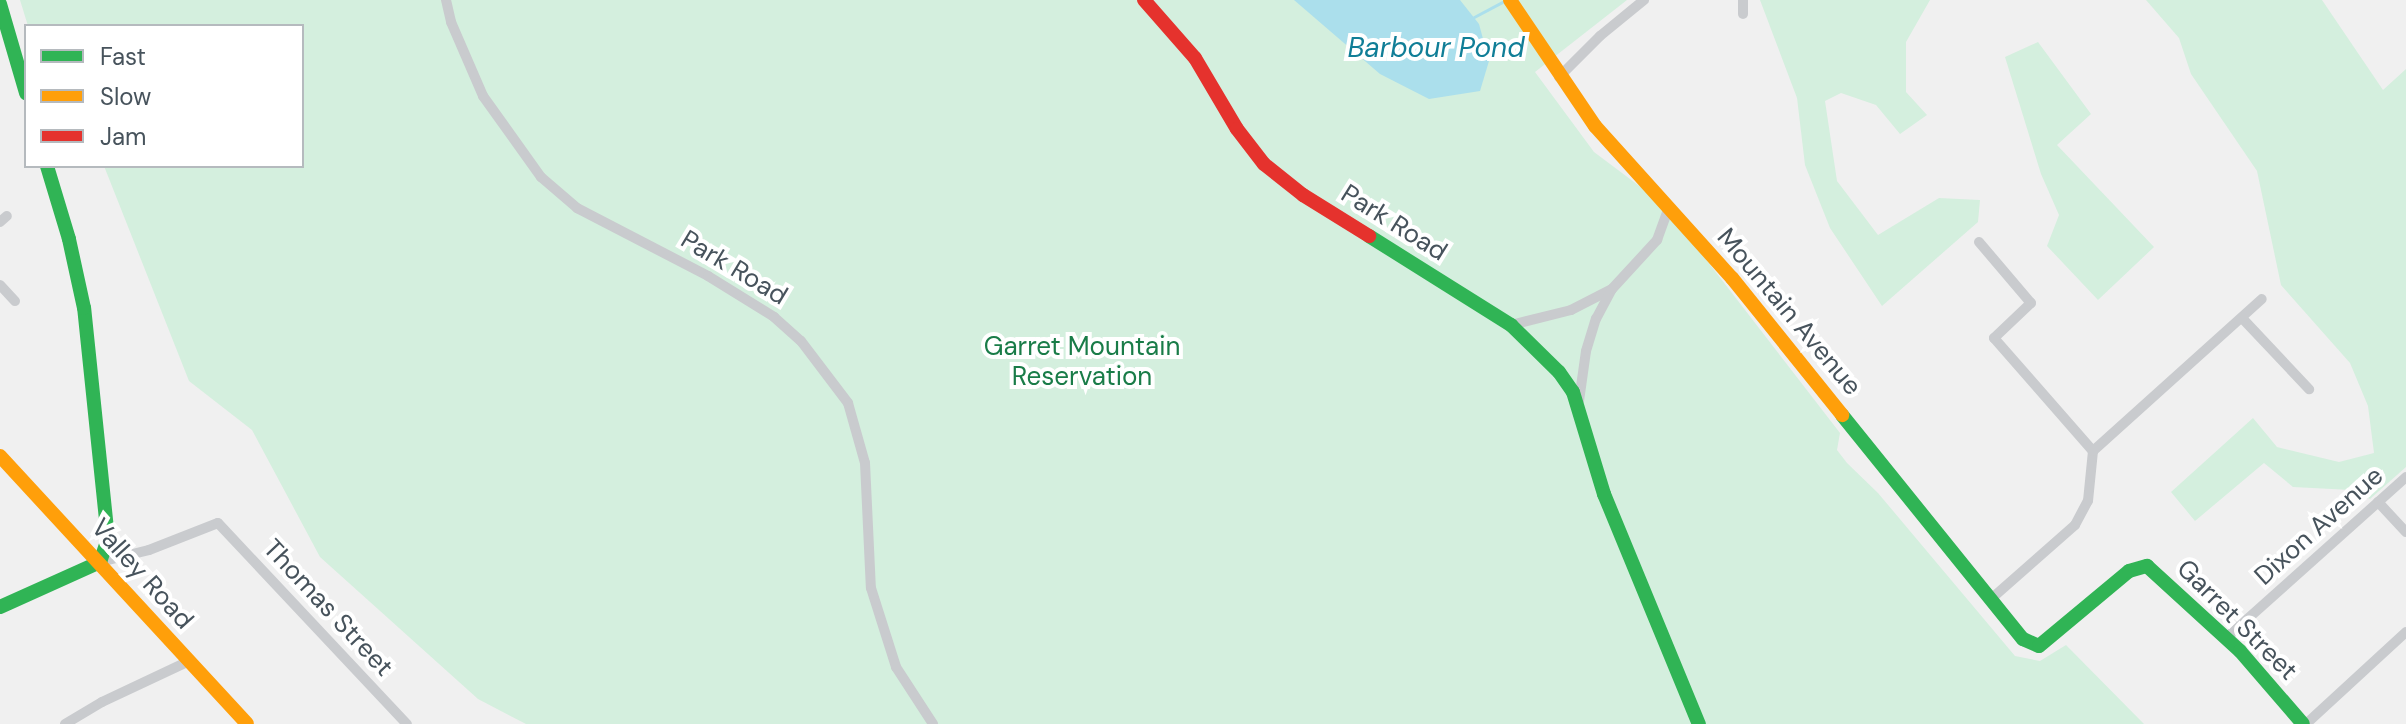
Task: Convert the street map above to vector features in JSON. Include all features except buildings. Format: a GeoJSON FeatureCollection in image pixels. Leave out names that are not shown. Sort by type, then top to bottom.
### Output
{"type":"FeatureCollection","features":[{"type":"Feature","properties":{"kind":"street","name":"Park Road"},"geometry":{"type":"LineString","coordinates":[[446,0],[451,22],[483,96],[541,177],[577,208],[708,276],[774,317],[801,341],[848,403],[865,463],[871,588],[896,667],[933,724]]}},
{"type":"Feature","properties":{"kind":"street","name":"Park Road"},"geometry":{"type":"LineString","coordinates":[[1144,0],[1195,58],[1237,129],[1264,164],[1303,195],[1511,325],[1559,372],[1573,392],[1604,494],[1699,724]]}},
{"type":"Feature","properties":{"kind":"street","name":"Mountain Avenue"},"geometry":{"type":"LineString","coordinates":[[1510,0],[1559,77],[1595,126],[1732,278],[2023,639],[2039,646]]}},
{"type":"Feature","properties":{"kind":"street"},"geometry":{"type":"LineString","coordinates":[[1559,77],[1600,36],[1644,0]]}},
{"type":"Feature","properties":{"kind":"street"},"geometry":{"type":"LineString","coordinates":[[1743,0],[1743,14]]}},
{"type":"Feature","properties":{"kind":"street"},"geometry":{"type":"LineString","coordinates":[[0,4],[24,86]]}},
{"type":"Feature","properties":{"kind":"street"},"geometry":{"type":"LineString","coordinates":[[0,607],[100,562],[108,539],[84,308],[72,249],[48,168]]}},
{"type":"Feature","properties":{"kind":"street","name":"Park Road"},"geometry":{"type":"LineString","coordinates":[[1578,411],[1586,351],[1612,289],[1657,240],[1669,207]]}},
{"type":"Feature","properties":{"kind":"street"},"geometry":{"type":"LineString","coordinates":[[1979,242],[2031,303],[1994,338],[2093,451]]}},
{"type":"Feature","properties":{"kind":"street"},"geometry":{"type":"LineString","coordinates":[[0,285],[15,301]]}},
{"type":"Feature","properties":{"kind":"street","name":"Park Road"},"geometry":{"type":"LineString","coordinates":[[1511,325],[1571,310],[1612,289]]}},
{"type":"Feature","properties":{"kind":"street"},"geometry":{"type":"LineString","coordinates":[[1991,599],[2075,525],[2088,501],[2093,451],[2262,299]]}},
{"type":"Feature","properties":{"kind":"street"},"geometry":{"type":"LineString","coordinates":[[2242,318],[2309,389]]}},
{"type":"Feature","properties":{"kind":"street","name":"Valley Road"},"geometry":{"type":"LineString","coordinates":[[0,456],[247,724]]}},
{"type":"Feature","properties":{"kind":"street","name":"Dixon Avenue"},"geometry":{"type":"LineString","coordinates":[[2225,639],[2406,477]]}},
{"type":"Feature","properties":{"kind":"street"},"geometry":{"type":"LineString","coordinates":[[2378,502],[2406,532]]}},
{"type":"Feature","properties":{"kind":"street","name":"Thomas Street"},"geometry":{"type":"LineString","coordinates":[[100,562],[149,550],[218,523],[407,724]]}},
{"type":"Feature","properties":{"kind":"street","name":"Garret Street"},"geometry":{"type":"LineString","coordinates":[[2039,646],[2129,571],[2147,566],[2240,651],[2304,724]]}},
{"type":"Feature","properties":{"kind":"street"},"geometry":{"type":"LineString","coordinates":[[2304,724],[2406,632]]}},
{"type":"Feature","properties":{"kind":"street"},"geometry":{"type":"LineString","coordinates":[[65,724],[102,702],[189,661]]}},
{"type":"Feature","properties":{"kind":"green space","name":"Garret Mountain Reservation"},"geometry":{"type":"Polygon","coordinates":[[[20,0],[1627,0],[1535,72],[1594,152],[1646,191],[1691,240],[1840,433],[1837,450],[1847,463],[1878,493],[2015,656],[2040,661],[2066,645],[2144,724],[526,724],[478,699],[320,557],[252,430],[189,381],[105,168],[304,168],[304,24],[27,24],[20,0]]]}},
{"type":"Feature","properties":{"kind":"green space"},"geometry":{"type":"Polygon","coordinates":[[[1760,0],[1930,0],[1906,42],[1906,92],[1927,115],[1900,134],[1876,105],[1841,93],[1825,101],[1837,181],[1878,235],[1939,198],[1980,200],[1978,222],[1882,306],[1830,228],[1805,165],[1797,98],[1760,0]]]}},
{"type":"Feature","properties":{"kind":"green space"},"geometry":{"type":"Polygon","coordinates":[[[2146,0],[2322,0],[2383,90],[2406,69],[2406,467],[2370,499],[2351,490],[2293,487],[2264,463],[2195,521],[2171,492],[2253,418],[2277,447],[2339,462],[2374,453],[2368,406],[2350,363],[2281,285],[2257,171],[2191,74],[2179,38],[2146,0]]]}},
{"type":"Feature","properties":{"kind":"green space"},"geometry":{"type":"Polygon","coordinates":[[[2038,42],[2091,114],[2057,145],[2154,247],[2098,300],[2047,246],[2059,215],[2041,174],[2005,57],[2038,42]]]}},
{"type":"Feature","properties":{"kind":"water","name":"Barbour Pond"},"geometry":{"type":"Polygon","coordinates":[[[1294,0],[1460,0],[1479,24],[1489,61],[1480,91],[1429,99],[1380,74],[1294,0]]]}},
{"type":"Feature","properties":{"kind":"waterway"},"geometry":{"type":"LineString","coordinates":[[1474,17],[1506,0]]}},
{"type":"Feature","properties":{"kind":"traffic: fast"},"geometry":{"type":"LineString","coordinates":[[0,4],[24,86]]}},
{"type":"Feature","properties":{"kind":"traffic: fast"},"geometry":{"type":"LineString","coordinates":[[0,607],[100,562],[108,539],[84,308],[69,239],[48,168]]}},
{"type":"Feature","properties":{"kind":"traffic: fast"},"geometry":{"type":"LineString","coordinates":[[1369,236],[1511,325],[1559,372],[1573,392],[1604,494],[1699,724]]}},
{"type":"Feature","properties":{"kind":"traffic: fast"},"geometry":{"type":"LineString","coordinates":[[1842,415],[2023,639],[2039,646],[2129,571],[2147,566],[2240,651],[2303,724]]}},
{"type":"Feature","properties":{"kind":"traffic: slow"},"geometry":{"type":"LineString","coordinates":[[1510,0],[1595,126],[1732,278],[1842,415]]}},
{"type":"Feature","properties":{"kind":"traffic: slow"},"geometry":{"type":"LineString","coordinates":[[0,456],[247,724]]}},
{"type":"Feature","properties":{"kind":"traffic: jam"},"geometry":{"type":"LineString","coordinates":[[1144,0],[1195,58],[1237,129],[1264,164],[1303,195],[1369,236]]}}]}
